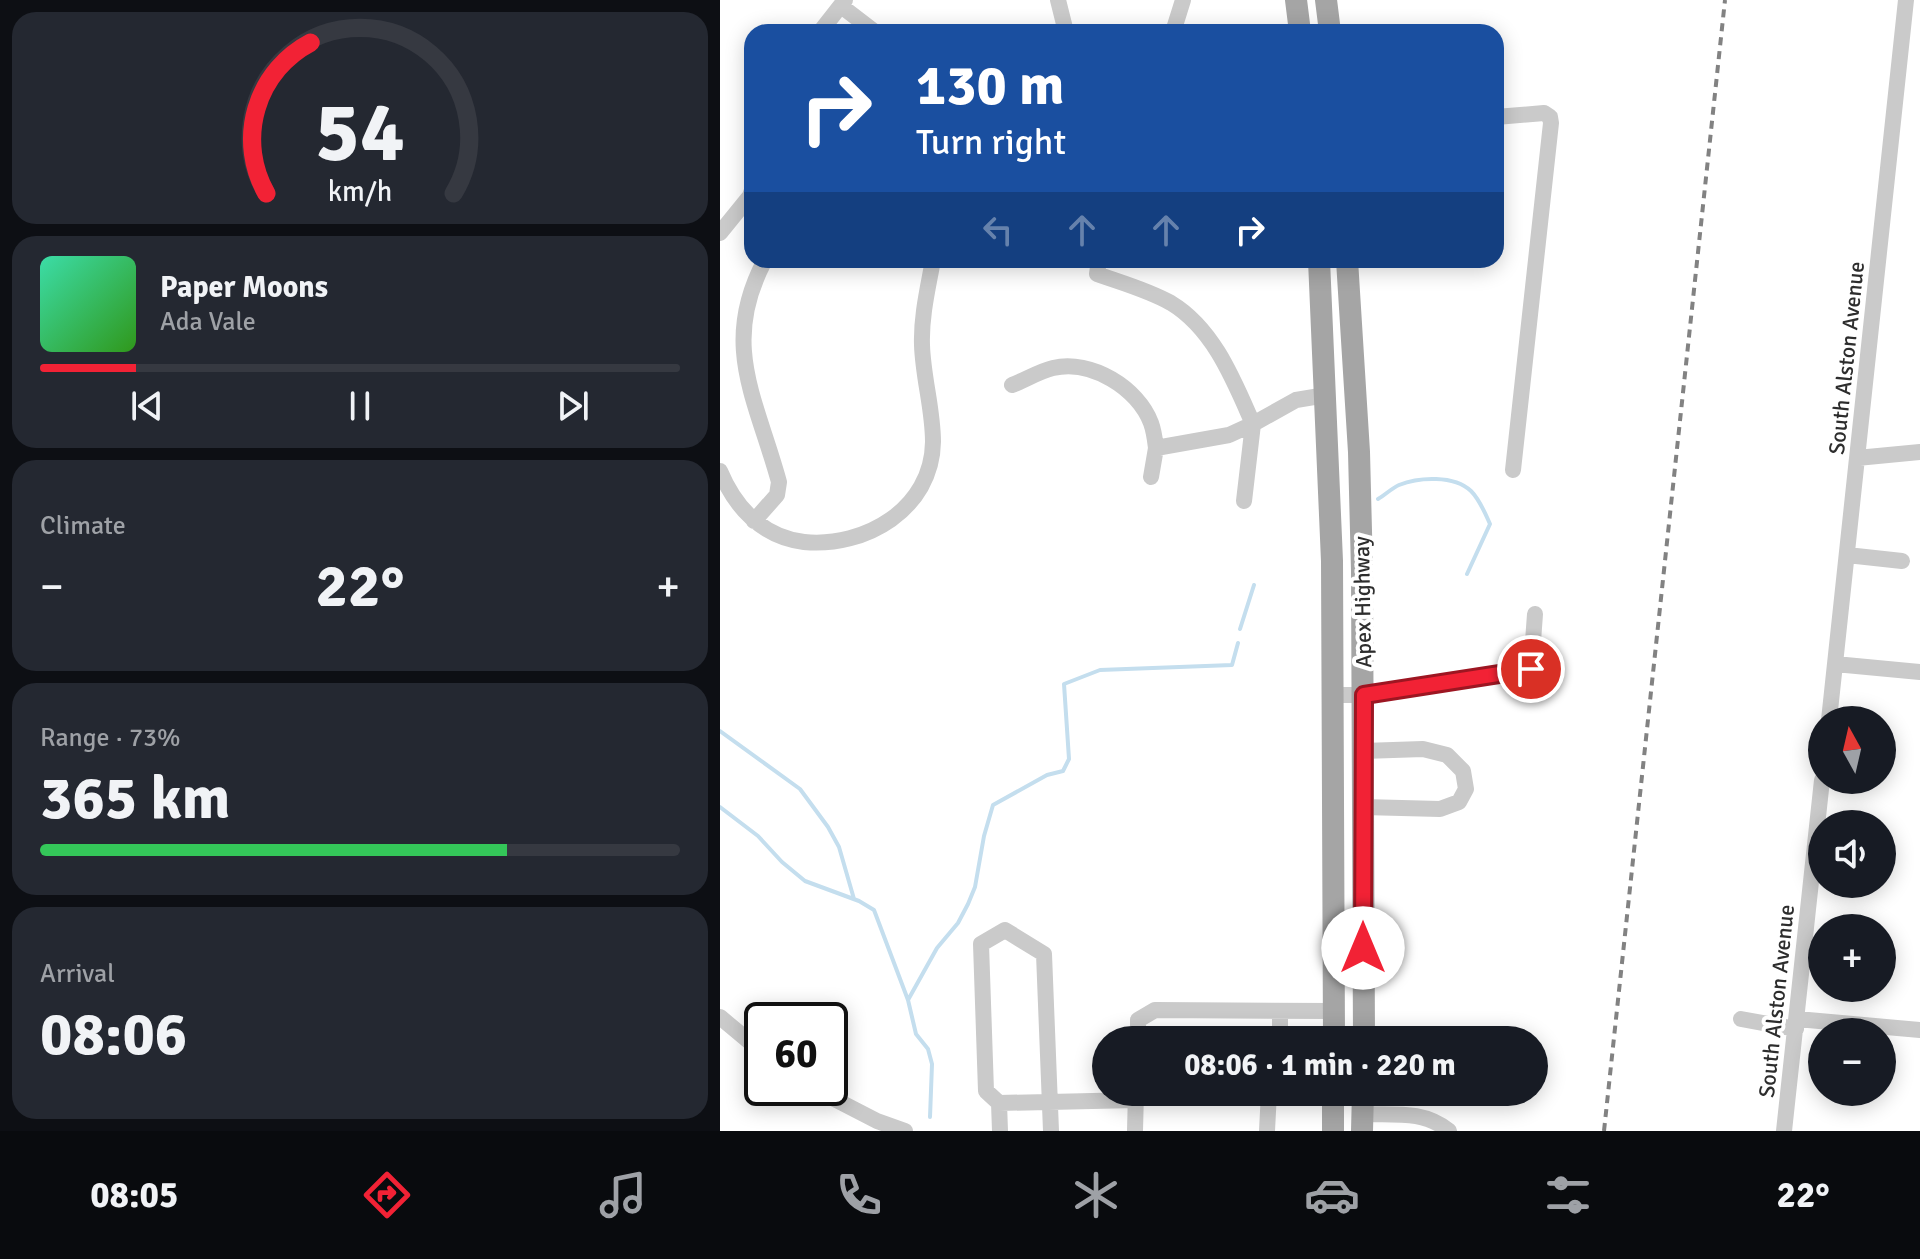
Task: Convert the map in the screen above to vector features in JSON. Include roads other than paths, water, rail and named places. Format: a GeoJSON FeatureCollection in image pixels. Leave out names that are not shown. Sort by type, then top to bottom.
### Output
{"type":"FeatureCollection","features":[{"type":"Feature","properties":{"kind":"main road"},"geometry":{"type":"LineString","coordinates":[[1296,0],[1299,24]]}},
{"type":"Feature","properties":{"kind":"main road"},"geometry":{"type":"LineString","coordinates":[[1326,0],[1329,24]]}},
{"type":"Feature","properties":{"kind":"main road","name":"Apex Highway"},"geometry":{"type":"LineString","coordinates":[[1319,268],[1334,695],[1334,1026]]}},
{"type":"Feature","properties":{"kind":"main road","name":"Apex Highway"},"geometry":{"type":"LineString","coordinates":[[1348,268],[1359,452],[1364,695],[1364,1026]]}},
{"type":"Feature","properties":{"kind":"main road"},"geometry":{"type":"LineString","coordinates":[[1333,1106],[1333,1131]]}},
{"type":"Feature","properties":{"kind":"street"},"geometry":{"type":"LineString","coordinates":[[1058,0],[1064,24]]}},
{"type":"Feature","properties":{"kind":"street"},"geometry":{"type":"LineString","coordinates":[[1176,24],[1183,0]]}},
{"type":"Feature","properties":{"kind":"street","name":"South Alston Avenue"},"geometry":{"type":"LineString","coordinates":[[1830,706],[1906,0]]}},
{"type":"Feature","properties":{"kind":"street"},"geometry":{"type":"LineString","coordinates":[[826,24],[843,3],[866,24]]}},
{"type":"Feature","properties":{"kind":"street"},"geometry":{"type":"LineString","coordinates":[[1504,116],[1544,113],[1550,117],[1551,123],[1513,470]]}},
{"type":"Feature","properties":{"kind":"street"},"geometry":{"type":"LineString","coordinates":[[720,233],[744,201]]}},
{"type":"Feature","properties":{"kind":"street"},"geometry":{"type":"LineString","coordinates":[[754,521],[777,495],[779,482],[736,362],[734,332],[738,309],[749,281],[759,268]]}},
{"type":"Feature","properties":{"kind":"street"},"geometry":{"type":"LineString","coordinates":[[720,471],[728,491],[754,521],[777,534],[802,542],[862,537],[896,518],[919,493],[929,472],[933,445],[922,346],[923,312],[931,268]]}},
{"type":"Feature","properties":{"kind":"street"},"geometry":{"type":"LineString","coordinates":[[1098,268],[1097,274],[1148,291],[1174,305],[1197,325],[1219,353],[1253,424],[1244,501]]}},
{"type":"Feature","properties":{"kind":"street"},"geometry":{"type":"LineString","coordinates":[[1012,385],[1055,367],[1085,369],[1115,380],[1137,400],[1151,423],[1156,448],[1151,477]]}},
{"type":"Feature","properties":{"kind":"street"},"geometry":{"type":"LineString","coordinates":[[1156,448],[1229,435],[1296,400],[1326,395]]}},
{"type":"Feature","properties":{"kind":"street"},"geometry":{"type":"LineString","coordinates":[[1857,458],[1920,452]]}},
{"type":"Feature","properties":{"kind":"street"},"geometry":{"type":"LineString","coordinates":[[1847,555],[1902,561]]}},
{"type":"Feature","properties":{"kind":"street"},"geometry":{"type":"LineString","coordinates":[[1334,695],[1364,695],[1531,669],[1535,614]]}},
{"type":"Feature","properties":{"kind":"street"},"geometry":{"type":"LineString","coordinates":[[1835,664],[1920,672]]}},
{"type":"Feature","properties":{"kind":"street"},"geometry":{"type":"LineString","coordinates":[[1363,751],[1423,749],[1447,755],[1463,771],[1466,789],[1459,802],[1440,809],[1363,807]]}},
{"type":"Feature","properties":{"kind":"street","name":"South Alston Avenue"},"geometry":{"type":"LineString","coordinates":[[1784,1131],[1821,794]]}},
{"type":"Feature","properties":{"kind":"street"},"geometry":{"type":"LineString","coordinates":[[1051,1131],[1051,1101],[1044,954],[1005,930],[981,944],[986,1091],[999,1103],[1051,1101],[1092,1099]]}},
{"type":"Feature","properties":{"kind":"street"},"geometry":{"type":"LineString","coordinates":[[1138,1026],[1138,1020],[1155,1010],[1334,1011]]}},
{"type":"Feature","properties":{"kind":"street"},"geometry":{"type":"LineString","coordinates":[[1280,1011],[1280,1026]]}},
{"type":"Feature","properties":{"kind":"street"},"geometry":{"type":"LineString","coordinates":[[720,1017],[744,1037]]}},
{"type":"Feature","properties":{"kind":"street"},"geometry":{"type":"LineString","coordinates":[[1741,1019],[1920,1030]]}},
{"type":"Feature","properties":{"kind":"street"},"geometry":{"type":"LineString","coordinates":[[999,1103],[1000,1131]]}},
{"type":"Feature","properties":{"kind":"street"},"geometry":{"type":"LineString","coordinates":[[848,1106],[905,1131]]}},
{"type":"Feature","properties":{"kind":"street"},"geometry":{"type":"LineString","coordinates":[[1135,1131],[1136,1106]]}},
{"type":"Feature","properties":{"kind":"street"},"geometry":{"type":"LineString","coordinates":[[1267,1131],[1268,1106]]}},
{"type":"Feature","properties":{"kind":"street"},"geometry":{"type":"LineString","coordinates":[[1363,1112],[1422,1115],[1438,1121],[1449,1131]]}},
{"type":"Feature","properties":{"kind":"waterway"},"geometry":{"type":"LineString","coordinates":[[1378,499],[1399,485],[1426,479],[1455,482],[1471,491],[1490,524],[1467,574]]}},
{"type":"Feature","properties":{"kind":"waterway"},"geometry":{"type":"LineString","coordinates":[[1240,629],[1254,585]]}},
{"type":"Feature","properties":{"kind":"waterway"},"geometry":{"type":"LineString","coordinates":[[908,1000],[937,948],[958,923],[968,904],[975,887],[993,805],[1047,775],[1063,771],[1069,759],[1064,684],[1100,670],[1232,665],[1238,643]]}},
{"type":"Feature","properties":{"kind":"waterway"},"geometry":{"type":"LineString","coordinates":[[720,731],[800,789],[839,847],[854,899]]}},
{"type":"Feature","properties":{"kind":"waterway"},"geometry":{"type":"LineString","coordinates":[[720,807],[758,836],[805,881],[859,901],[874,910],[908,1000],[916,1034],[928,1049],[932,1064],[930,1117]]}},
{"type":"Feature","properties":{"kind":"railway"},"geometry":{"type":"LineString","coordinates":[[1604,1131],[1725,0]]}}]}
